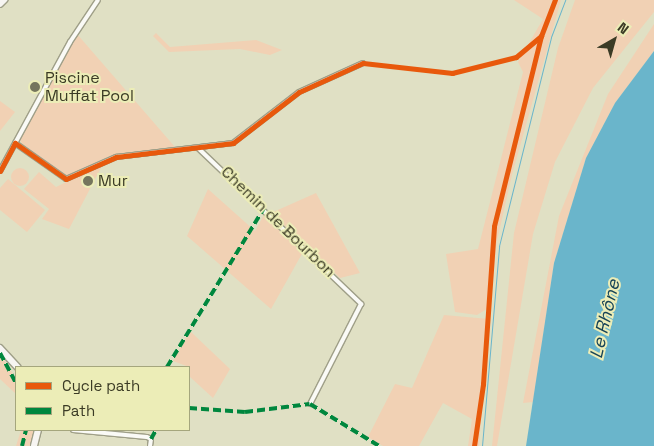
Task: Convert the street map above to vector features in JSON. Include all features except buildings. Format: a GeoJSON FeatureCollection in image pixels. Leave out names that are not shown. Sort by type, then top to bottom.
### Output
{"type":"FeatureCollection","features":[{"type":"Feature","properties":{"kind":"main road"},"geometry":{"type":"LineString","coordinates":[[0,4],[4,0]]}},
{"type":"Feature","properties":{"kind":"main road"},"geometry":{"type":"LineString","coordinates":[[0,348],[17,366]]}},
{"type":"Feature","properties":{"kind":"main road"},"geometry":{"type":"LineString","coordinates":[[34,446],[38,431]]}},
{"type":"Feature","properties":{"kind":"street"},"geometry":{"type":"LineString","coordinates":[[0,171],[64,51],[98,0]]}},
{"type":"Feature","properties":{"kind":"street"},"geometry":{"type":"LineString","coordinates":[[15,143],[66,179],[116,157],[233,143],[299,92],[363,63]]}},
{"type":"Feature","properties":{"kind":"street","name":"Chemin de Bourbon"},"geometry":{"type":"LineString","coordinates":[[196,147],[212,157],[359,300],[310,404]]}},
{"type":"Feature","properties":{"kind":"street"},"geometry":{"type":"LineString","coordinates":[[83,431],[146,437],[151,439],[150,446]]}},
{"type":"Feature","properties":{"kind":"shaded area"},"geometry":{"type":"Polygon","coordinates":[[[514,0],[561,0],[512,175],[497,241],[490,307],[477,315],[455,312],[446,254],[478,249],[523,72],[518,62],[543,19],[514,0]]]}},
{"type":"Feature","properties":{"kind":"shaded area"},"geometry":{"type":"Polygon","coordinates":[[[575,0],[654,0],[654,12],[593,88],[555,162],[533,234],[497,446],[492,446],[514,233],[558,48],[575,0]]]}},
{"type":"Feature","properties":{"kind":"shaded area"},"geometry":{"type":"Polygon","coordinates":[[[654,24],[654,51],[615,103],[586,158],[554,263],[533,402],[523,403],[559,216],[608,94],[654,24]]]}},
{"type":"Feature","properties":{"kind":"shaded area"},"geometry":{"type":"Polygon","coordinates":[[[156,33],[170,47],[256,40],[282,50],[270,55],[240,49],[169,52],[153,36],[156,33]]]}},
{"type":"Feature","properties":{"kind":"shaded area"},"geometry":{"type":"Polygon","coordinates":[[[77,34],[175,147],[108,157],[66,177],[23,146],[20,140],[77,34]]]}},
{"type":"Feature","properties":{"kind":"shaded area"},"geometry":{"type":"Polygon","coordinates":[[[0,101],[15,112],[0,131],[0,101]]]}},
{"type":"Feature","properties":{"kind":"shaded area"},"geometry":{"type":"Polygon","coordinates":[[[103,164],[69,229],[42,219],[49,209],[24,189],[39,172],[56,187],[103,164]]]}},
{"type":"Feature","properties":{"kind":"shaded area"},"geometry":{"type":"Polygon","coordinates":[[[20,168],[26,171],[29,177],[26,183],[20,186],[14,183],[11,177],[14,171],[20,168]]]}},
{"type":"Feature","properties":{"kind":"shaded area"},"geometry":{"type":"Polygon","coordinates":[[[8,179],[45,210],[27,232],[0,210],[0,188],[8,179]]]}},
{"type":"Feature","properties":{"kind":"shaded area"},"geometry":{"type":"Polygon","coordinates":[[[208,189],[255,231],[265,213],[303,252],[271,309],[187,236],[208,189]]]}},
{"type":"Feature","properties":{"kind":"shaded area"},"geometry":{"type":"Polygon","coordinates":[[[316,193],[360,273],[340,278],[271,213],[316,193]]]}},
{"type":"Feature","properties":{"kind":"shaded area"},"geometry":{"type":"Polygon","coordinates":[[[444,315],[489,319],[479,446],[468,446],[472,419],[443,403],[419,446],[383,446],[368,437],[395,384],[412,388],[444,315]]]}},
{"type":"Feature","properties":{"kind":"shaded area"},"geometry":{"type":"Polygon","coordinates":[[[190,331],[230,369],[213,398],[190,377],[190,366],[173,361],[190,331]]]}},
{"type":"Feature","properties":{"kind":"shaded area"},"geometry":{"type":"Polygon","coordinates":[[[0,355],[15,377],[15,393],[0,379],[0,355]]]}},
{"type":"Feature","properties":{"kind":"shaded area"},"geometry":{"type":"Polygon","coordinates":[[[21,431],[35,431],[30,446],[16,446],[21,431]]]}},
{"type":"Feature","properties":{"kind":"water","name":"Le Rhône"},"geometry":{"type":"Polygon","coordinates":[[[654,51],[654,446],[526,446],[554,263],[586,158],[615,103],[654,51]]]}},
{"type":"Feature","properties":{"kind":"waterway"},"geometry":{"type":"LineString","coordinates":[[482,446],[499,246],[551,37],[565,0]]}},
{"type":"Feature","properties":{"kind":"marked path"},"geometry":{"type":"LineString","coordinates":[[168,366],[264,208]]}},
{"type":"Feature","properties":{"kind":"marked path"},"geometry":{"type":"LineString","coordinates":[[0,353],[15,381]]}},
{"type":"Feature","properties":{"kind":"marked path"},"geometry":{"type":"LineString","coordinates":[[190,408],[245,412],[310,404],[379,446]]}},
{"type":"Feature","properties":{"kind":"marked path"},"geometry":{"type":"LineString","coordinates":[[22,446],[26,431]]}},
{"type":"Feature","properties":{"kind":"marked path"},"geometry":{"type":"LineString","coordinates":[[151,439],[155,431]]}},
{"type":"Feature","properties":{"kind":"cycle path"},"geometry":{"type":"LineString","coordinates":[[474,446],[483,384],[494,226],[541,36],[555,0]]}},
{"type":"Feature","properties":{"kind":"cycle path"},"geometry":{"type":"LineString","coordinates":[[0,171],[15,143],[66,179],[116,157],[233,143],[299,92],[363,63],[452,73],[516,57],[541,36]]}},
{"type":"Feature","properties":{"kind":"place","name":"Piscine Muffat Pool"},"geometry":{"type":"Point","coordinates":[35,87]}},
{"type":"Feature","properties":{"kind":"place","name":"Mur"},"geometry":{"type":"Point","coordinates":[88,181]}}]}
